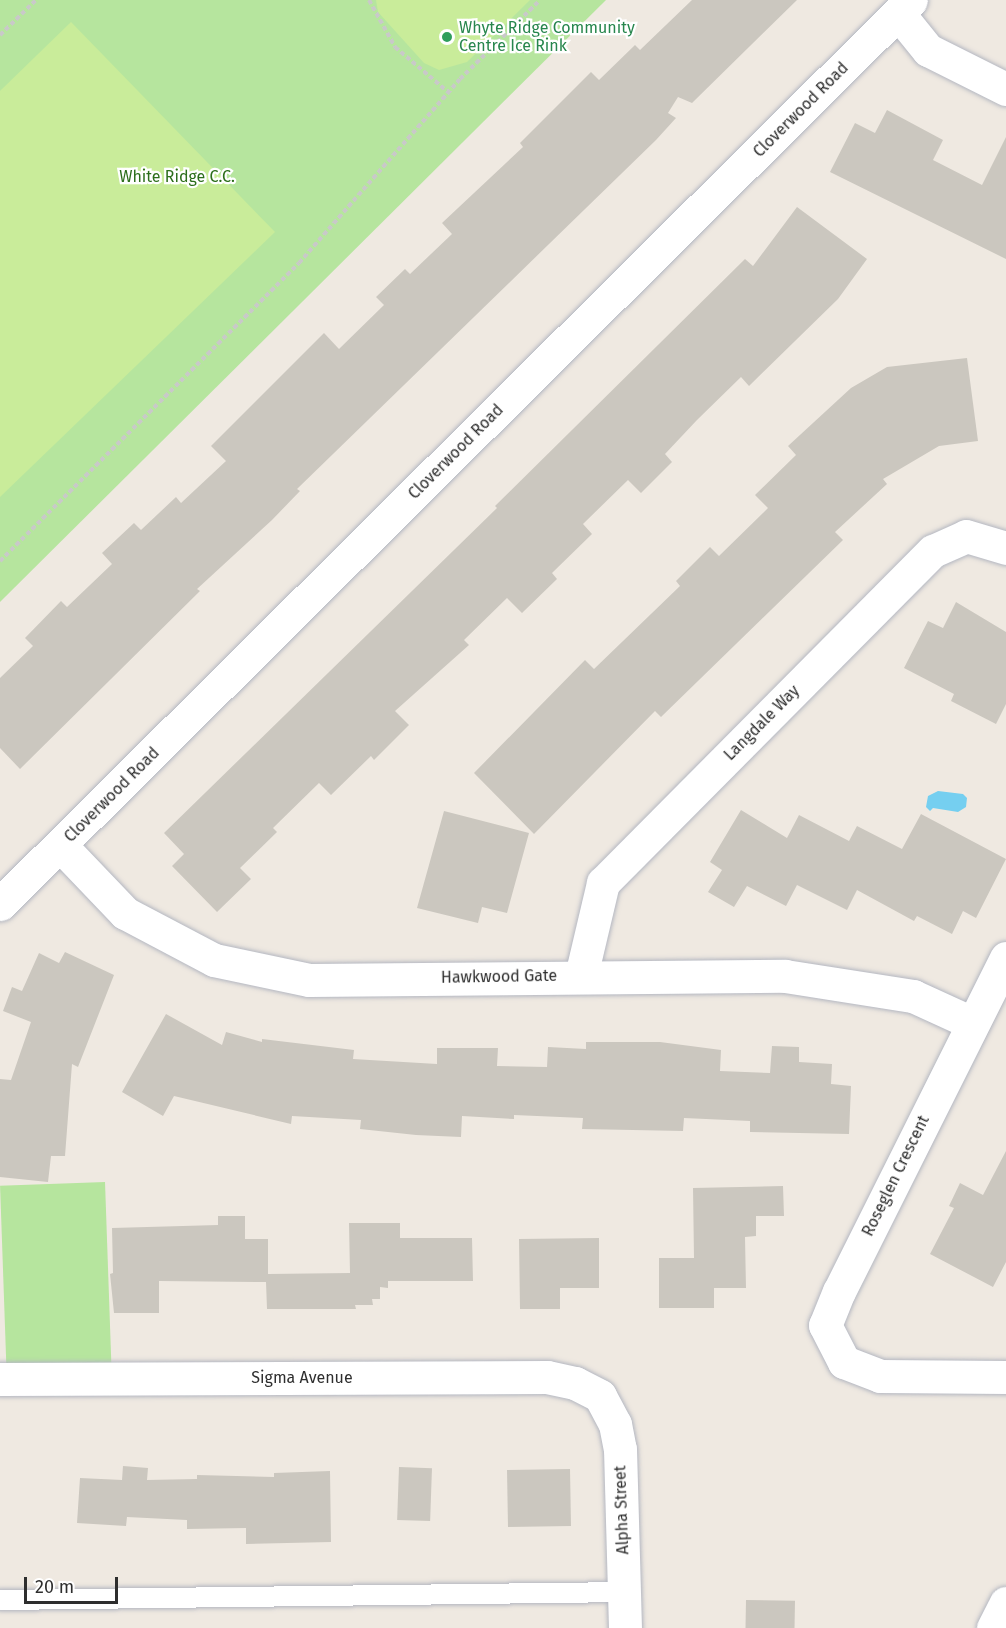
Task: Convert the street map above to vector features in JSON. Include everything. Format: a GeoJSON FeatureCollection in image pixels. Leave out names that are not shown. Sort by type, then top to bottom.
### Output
{"type":"FeatureCollection","features":[{"type":"Feature","properties":{"kind":"street"},"geometry":{"type":"LineString","coordinates":[[905,6],[928,50],[1006,89]]}},
{"type":"Feature","properties":{"kind":"street","name":"Cloverwood Road"},"geometry":{"type":"LineString","coordinates":[[0,904],[905,6]]}},
{"type":"Feature","properties":{"kind":"street","name":"Langdale Way"},"geometry":{"type":"LineString","coordinates":[[581,976],[603,883],[933,551],[966,536],[1006,548]]}},
{"type":"Feature","properties":{"kind":"street","name":"Hawkwood Gate"},"geometry":{"type":"LineString","coordinates":[[61,846],[125,912],[214,960],[309,980],[785,976],[913,996],[972,1023]]}},
{"type":"Feature","properties":{"kind":"street","name":"Roseglen Crescent"},"geometry":{"type":"LineString","coordinates":[[1006,958],[838,1291],[825,1325],[844,1362],[880,1376],[1006,1377]]}},
{"type":"Feature","properties":{"kind":"street","name":"Sigma Avenue"},"geometry":{"type":"LineString","coordinates":[[0,1379],[547,1377],[575,1383],[600,1396]]}},
{"type":"Feature","properties":{"kind":"street","name":"Alpha Street"},"geometry":{"type":"LineString","coordinates":[[600,1396],[615,1424],[620,1449],[625,1628]]}},
{"type":"Feature","properties":{"kind":"street"},"geometry":{"type":"LineString","coordinates":[[993,1628],[1006,1603]]}},
{"type":"Feature","properties":{"kind":"lane"},"geometry":{"type":"LineString","coordinates":[[0,1600],[625,1592]]}},
{"type":"Feature","properties":{"kind":"path"},"geometry":{"type":"LineString","coordinates":[[0,35],[36,0]]}},
{"type":"Feature","properties":{"kind":"path"},"geometry":{"type":"LineString","coordinates":[[369,0],[395,47],[448,92]]}},
{"type":"Feature","properties":{"kind":"path"},"geometry":{"type":"LineString","coordinates":[[0,561],[299,263],[448,92],[540,0]]}},
{"type":"Feature","properties":{"kind":"green space","name":"White Ridge C.C."},"geometry":{"type":"Polygon","coordinates":[[[0,0],[606,0],[0,602],[0,0]]]}},
{"type":"Feature","properties":{"kind":"green space","name":"Whyte Ridge Community Centre Ice Rink"},"geometry":{"type":"Polygon","coordinates":[[[376,0],[530,0],[467,62],[439,70],[424,63],[378,12],[376,0]]]}},
{"type":"Feature","properties":{"kind":"green space"},"geometry":{"type":"Polygon","coordinates":[[[71,22],[275,232],[0,497],[0,91],[71,22]]]}},
{"type":"Feature","properties":{"kind":"green space"},"geometry":{"type":"Polygon","coordinates":[[[105,1182],[112,1386],[7,1390],[0,1186],[105,1182]]]}},
{"type":"Feature","properties":{"kind":"water"},"geometry":{"type":"Polygon","coordinates":[[[938,791],[963,794],[967,798],[966,807],[958,812],[933,808],[930,811],[926,807],[928,796],[938,791]]]}},
{"type":"Feature","properties":{"kind":"building"},"geometry":{"type":"Polygon","coordinates":[[[692,0],[797,0],[692,103],[678,97],[668,113],[676,118],[656,140],[297,489],[300,491],[272,520],[197,589],[200,591],[20,769],[0,748],[0,678],[33,646],[25,638],[61,601],[67,607],[112,564],[102,553],[134,523],[141,530],[176,497],[181,503],[226,461],[211,446],[324,333],[339,349],[384,305],[376,297],[405,269],[410,274],[452,234],[442,223],[523,147],[520,143],[591,72],[599,80],[635,45],[640,50],[692,0]]]}},
{"type":"Feature","properties":{"kind":"building"},"geometry":{"type":"Polygon","coordinates":[[[887,110],[943,140],[933,160],[982,185],[1006,137],[1006,259],[830,172],[855,123],[875,133],[887,110]]]}},
{"type":"Feature","properties":{"kind":"building"},"geometry":{"type":"Polygon","coordinates":[[[797,207],[867,259],[838,299],[749,386],[741,377],[697,420],[665,454],[672,462],[641,493],[628,480],[583,524],[592,534],[552,573],[557,579],[522,613],[507,598],[464,640],[469,645],[395,711],[409,725],[374,760],[371,756],[331,795],[319,783],[273,828],[277,832],[240,868],[251,879],[217,912],[172,866],[184,854],[164,833],[497,508],[495,506],[745,259],[753,266],[797,207]]]}},
{"type":"Feature","properties":{"kind":"building"},"geometry":{"type":"Polygon","coordinates":[[[967,358],[978,441],[939,446],[883,479],[887,484],[835,532],[843,540],[661,717],[655,711],[534,834],[474,773],[585,660],[594,669],[680,586],[676,581],[710,547],[719,556],[768,508],[755,495],[796,455],[788,446],[851,388],[887,367],[967,358]]]}},
{"type":"Feature","properties":{"kind":"building"},"geometry":{"type":"Polygon","coordinates":[[[956,602],[1006,632],[1006,704],[996,724],[951,701],[954,694],[904,668],[928,621],[943,628],[956,602]]]}},
{"type":"Feature","properties":{"kind":"building"},"geometry":{"type":"Polygon","coordinates":[[[741,810],[787,838],[799,815],[849,841],[857,826],[902,849],[921,814],[1006,859],[976,918],[963,911],[952,934],[917,916],[914,921],[857,890],[847,910],[797,885],[786,906],[747,886],[734,907],[708,892],[722,870],[710,862],[741,810]]]}},
{"type":"Feature","properties":{"kind":"building"},"geometry":{"type":"Polygon","coordinates":[[[444,811],[529,833],[507,913],[482,907],[478,923],[417,908],[444,811]]]}},
{"type":"Feature","properties":{"kind":"building"},"geometry":{"type":"Polygon","coordinates":[[[65,952],[114,975],[78,1067],[72,1064],[65,1156],[51,1156],[48,1182],[0,1177],[0,1079],[11,1080],[31,1022],[3,1011],[12,987],[22,991],[39,953],[59,963],[65,952]]]}},
{"type":"Feature","properties":{"kind":"building"},"geometry":{"type":"Polygon","coordinates":[[[166,1014],[222,1045],[226,1032],[262,1042],[262,1039],[354,1050],[353,1059],[437,1064],[437,1048],[498,1048],[497,1066],[547,1067],[548,1047],[586,1049],[586,1042],[660,1042],[721,1050],[720,1071],[770,1073],[772,1046],[799,1047],[799,1062],[832,1064],[831,1084],[851,1086],[849,1134],[750,1132],[750,1121],[684,1118],[683,1131],[582,1129],[583,1118],[514,1115],[514,1119],[462,1116],[461,1137],[416,1135],[360,1129],[361,1120],[292,1116],[291,1124],[174,1096],[163,1116],[122,1092],[166,1014]]]}},
{"type":"Feature","properties":{"kind":"building"},"geometry":{"type":"Polygon","coordinates":[[[1006,1151],[1006,1262],[993,1287],[930,1254],[954,1208],[949,1206],[960,1183],[983,1195],[1006,1151]]]}},
{"type":"Feature","properties":{"kind":"building"},"geometry":{"type":"Polygon","coordinates":[[[783,1186],[784,1216],[756,1216],[756,1236],[745,1237],[746,1288],[714,1288],[714,1308],[659,1308],[659,1258],[694,1258],[693,1188],[783,1186]]]}},
{"type":"Feature","properties":{"kind":"building"},"geometry":{"type":"Polygon","coordinates":[[[218,1216],[245,1216],[245,1239],[268,1239],[268,1274],[350,1273],[349,1223],[400,1223],[400,1238],[472,1238],[473,1281],[388,1281],[388,1288],[380,1287],[380,1299],[372,1299],[373,1305],[355,1305],[356,1309],[267,1309],[266,1282],[159,1281],[159,1313],[114,1313],[110,1274],[113,1273],[112,1228],[218,1225],[218,1216]]]}},
{"type":"Feature","properties":{"kind":"building"},"geometry":{"type":"Polygon","coordinates":[[[599,1238],[599,1288],[560,1288],[560,1309],[520,1309],[519,1239],[599,1238]]]}},
{"type":"Feature","properties":{"kind":"building"},"geometry":{"type":"Polygon","coordinates":[[[123,1466],[148,1468],[147,1480],[197,1479],[197,1475],[274,1477],[274,1473],[330,1471],[331,1542],[246,1544],[246,1528],[187,1529],[187,1520],[127,1517],[126,1526],[77,1523],[80,1478],[122,1480],[123,1466]]]}},
{"type":"Feature","properties":{"kind":"building"},"geometry":{"type":"Polygon","coordinates":[[[399,1467],[432,1468],[430,1521],[397,1520],[399,1467]]]}},
{"type":"Feature","properties":{"kind":"building"},"geometry":{"type":"Polygon","coordinates":[[[570,1469],[571,1526],[508,1527],[507,1470],[570,1469]]]}},
{"type":"Feature","properties":{"kind":"building"},"geometry":{"type":"Polygon","coordinates":[[[746,1600],[795,1601],[795,1628],[746,1628],[746,1600]]]}},
{"type":"Feature","properties":{"kind":"place","name":"Whyte Ridge Community Centre Ice Rink"},"geometry":{"type":"Point","coordinates":[447,37]}}]}
